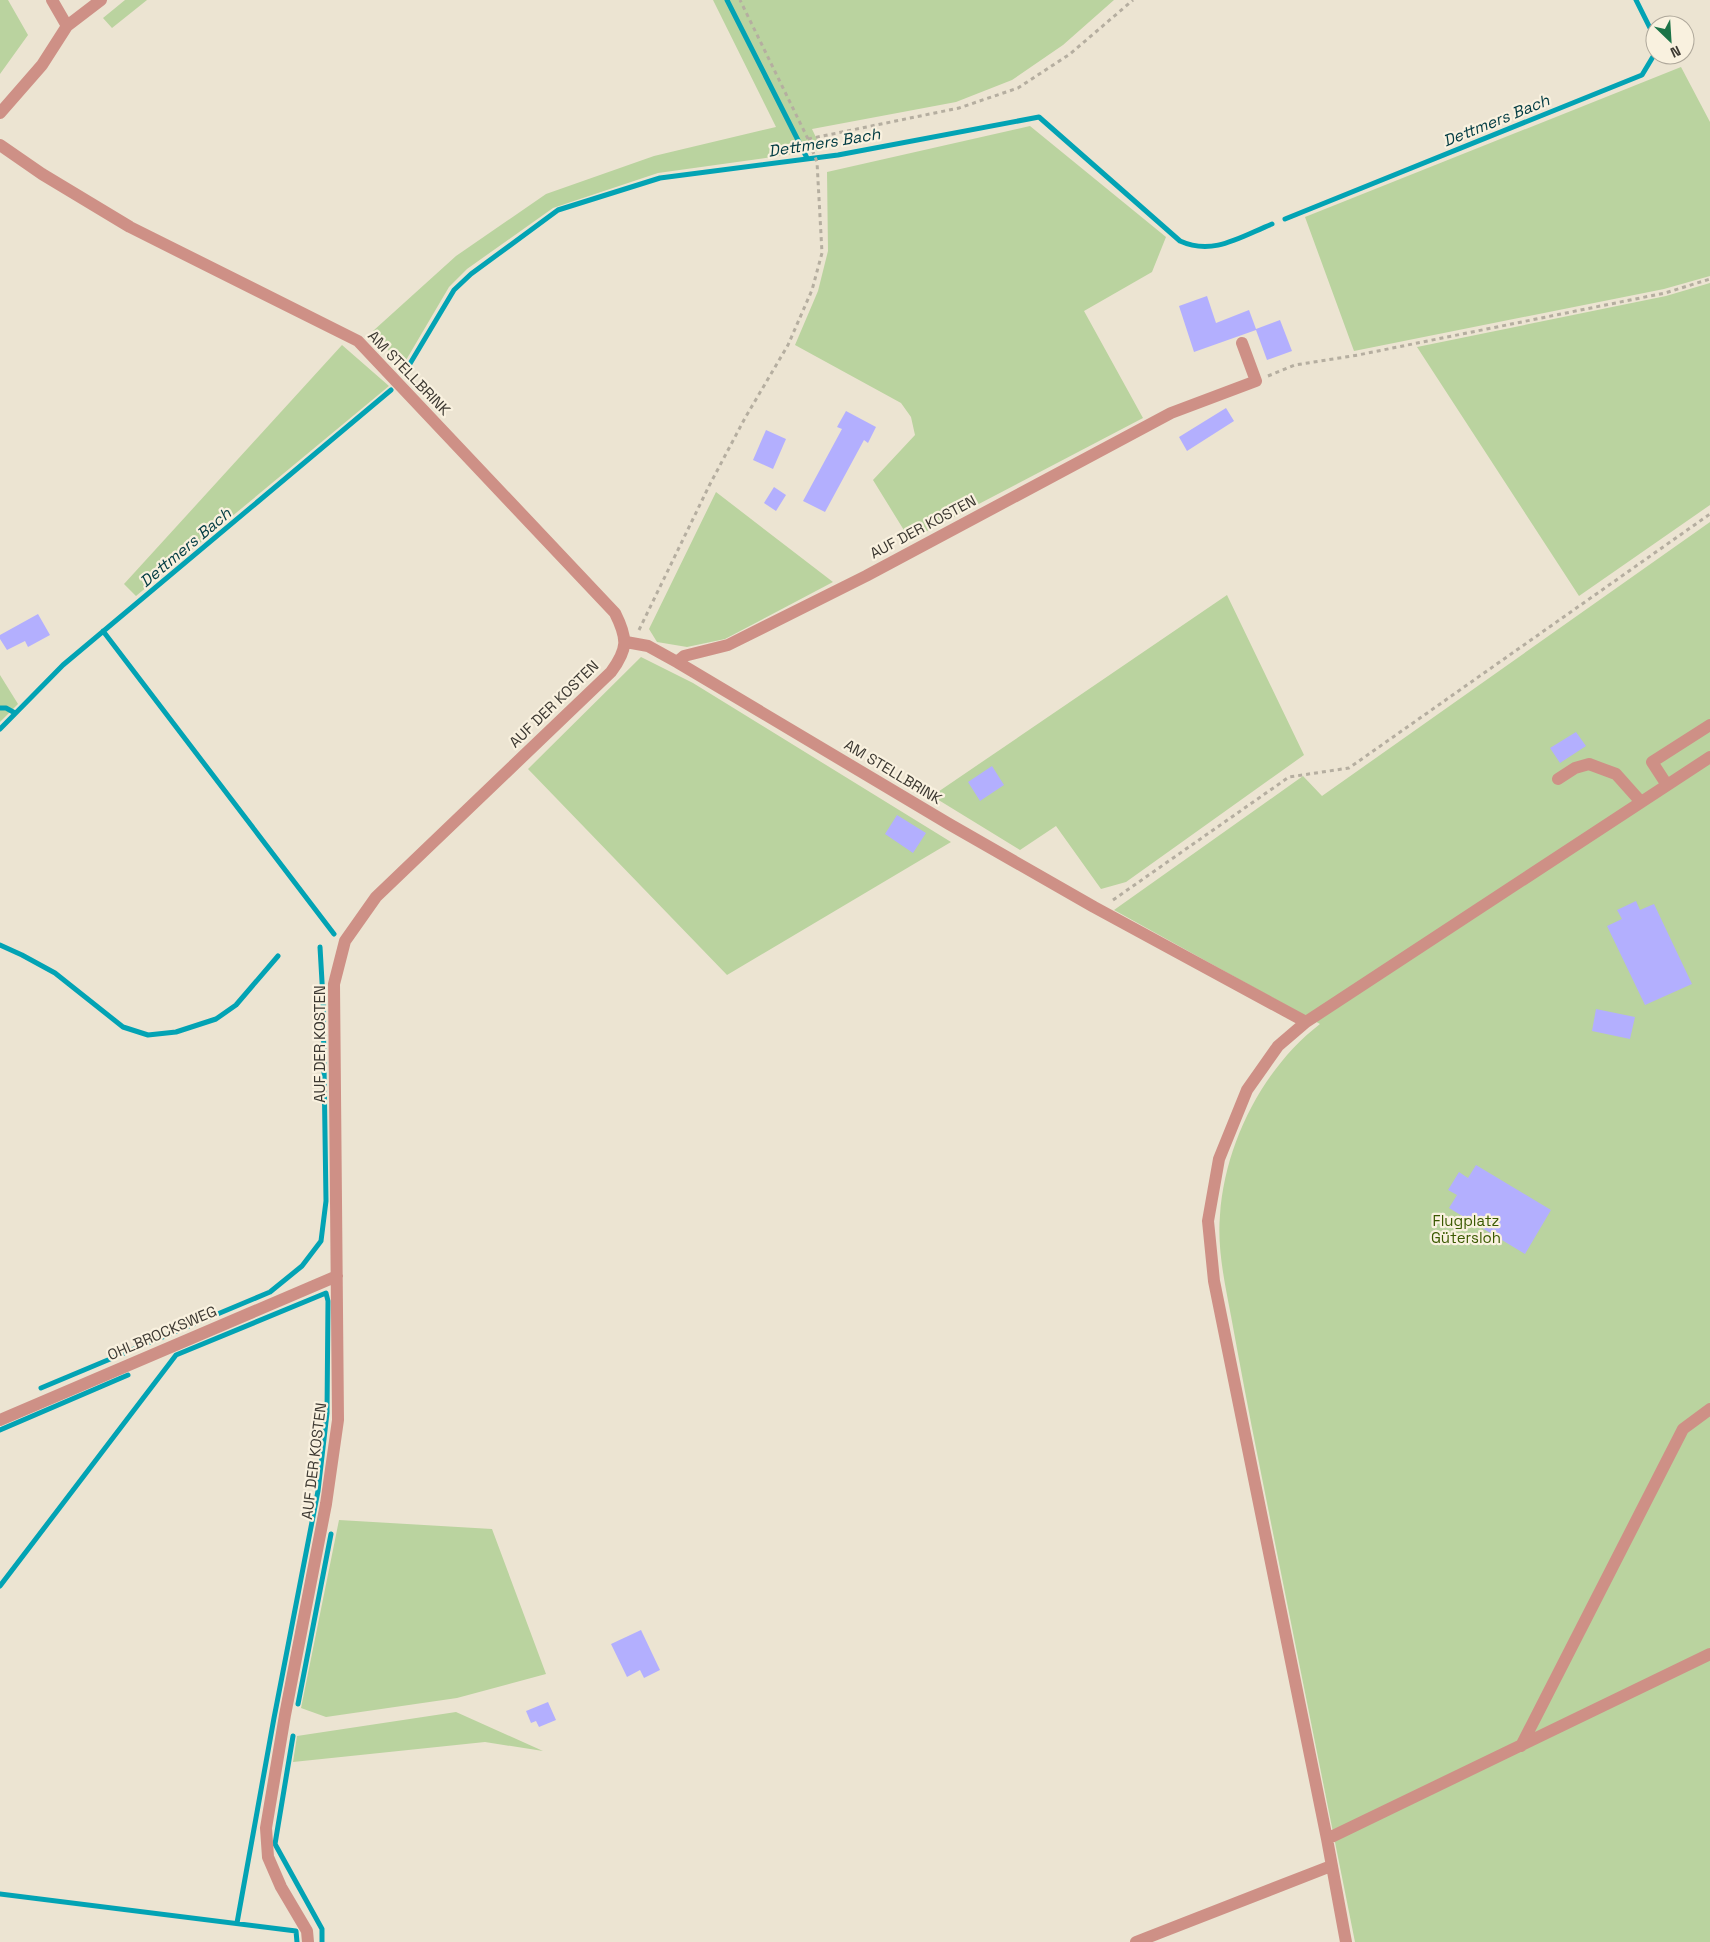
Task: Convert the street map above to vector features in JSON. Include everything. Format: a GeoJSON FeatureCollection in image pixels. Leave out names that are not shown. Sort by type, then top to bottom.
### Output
{"type":"FeatureCollection","features":[{"type":"Feature","properties":{"kind":"street"},"geometry":{"type":"LineString","coordinates":[[52,0],[67,26]]}},
{"type":"Feature","properties":{"kind":"street"},"geometry":{"type":"LineString","coordinates":[[0,113],[42,65],[67,26],[101,0]]}},
{"type":"Feature","properties":{"kind":"street","name":"AM STELLBRINK"},"geometry":{"type":"LineString","coordinates":[[0,145],[42,174],[130,227],[358,341],[615,614],[623,628],[626,642]]}},
{"type":"Feature","properties":{"kind":"street"},"geometry":{"type":"LineString","coordinates":[[1242,342],[1256,381]]}},
{"type":"Feature","properties":{"kind":"street","name":"AUF DER KOSTEN"},"geometry":{"type":"LineString","coordinates":[[677,662],[684,656],[728,645],[866,576],[1171,413],[1256,381]]}},
{"type":"Feature","properties":{"kind":"street"},"geometry":{"type":"LineString","coordinates":[[626,642],[648,646],[677,662]]}},
{"type":"Feature","properties":{"kind":"street","name":"AUF DER KOSTEN"},"geometry":{"type":"LineString","coordinates":[[308,1942],[307,1931],[281,1886],[268,1857],[266,1828],[285,1715],[326,1504],[338,1420],[334,984],[345,941],[376,897],[611,672],[621,658],[626,642]]}},
{"type":"Feature","properties":{"kind":"street","name":"AM STELLBRINK"},"geometry":{"type":"LineString","coordinates":[[677,662],[949,824],[1094,907],[1306,1022]]}},
{"type":"Feature","properties":{"kind":"street"},"geometry":{"type":"LineString","coordinates":[[1667,785],[1652,762],[1710,725]]}},
{"type":"Feature","properties":{"kind":"street"},"geometry":{"type":"LineString","coordinates":[[1346,1942],[1327,1839],[1214,1281],[1208,1221],[1219,1158],[1247,1090],[1278,1046],[1306,1022],[1710,757]]}},
{"type":"Feature","properties":{"kind":"street"},"geometry":{"type":"LineString","coordinates":[[1558,779],[1575,768],[1589,764],[1616,774],[1641,802]]}},
{"type":"Feature","properties":{"kind":"street","name":"OHLBROCKSWEG"},"geometry":{"type":"LineString","coordinates":[[0,1420],[337,1276]]}},
{"type":"Feature","properties":{"kind":"street"},"geometry":{"type":"LineString","coordinates":[[1521,1746],[1683,1430],[1710,1409]]}},
{"type":"Feature","properties":{"kind":"street"},"geometry":{"type":"LineString","coordinates":[[1327,1839],[1710,1654]]}},
{"type":"Feature","properties":{"kind":"street"},"geometry":{"type":"LineString","coordinates":[[1136,1942],[1331,1866]]}},
{"type":"Feature","properties":{"kind":"path"},"geometry":{"type":"LineString","coordinates":[[626,642],[641,629],[709,486],[745,418],[788,345],[812,290],[822,253],[818,162],[740,0]]}},
{"type":"Feature","properties":{"kind":"path"},"geometry":{"type":"LineString","coordinates":[[808,140],[959,108],[1018,88],[1070,54],[1133,0]]}},
{"type":"Feature","properties":{"kind":"path"},"geometry":{"type":"LineString","coordinates":[[1256,381],[1295,365],[1367,353],[1656,294],[1710,279]]}},
{"type":"Feature","properties":{"kind":"path"},"geometry":{"type":"LineString","coordinates":[[1094,907],[1118,898],[1289,777],[1349,768],[1710,514]]}},
{"type":"Feature","properties":{"kind":"green space"},"geometry":{"type":"Polygon","coordinates":[[[0,0],[8,0],[28,35],[0,74],[0,0]]]}},
{"type":"Feature","properties":{"kind":"green space"},"geometry":{"type":"Polygon","coordinates":[[[125,0],[147,0],[112,28],[103,18],[125,0]]]}},
{"type":"Feature","properties":{"kind":"green space"},"geometry":{"type":"Polygon","coordinates":[[[713,0],[1114,0],[1063,45],[1012,80],[956,102],[812,129],[822,150],[658,173],[553,208],[467,269],[449,287],[402,367],[373,331],[456,256],[546,194],[654,156],[776,127],[713,0]]]}},
{"type":"Feature","properties":{"kind":"green space"},"geometry":{"type":"Polygon","coordinates":[[[1681,67],[1710,122],[1710,276],[1664,289],[1354,351],[1305,217],[1681,67]]]}},
{"type":"Feature","properties":{"kind":"green space"},"geometry":{"type":"Polygon","coordinates":[[[1030,126],[1166,237],[1152,272],[1084,311],[1143,418],[910,540],[873,480],[915,435],[911,417],[901,403],[795,345],[818,291],[828,251],[827,172],[1030,126]]]}},
{"type":"Feature","properties":{"kind":"green space"},"geometry":{"type":"Polygon","coordinates":[[[1710,283],[1710,505],[1579,596],[1417,347],[1666,296],[1710,283]]]}},
{"type":"Feature","properties":{"kind":"green space"},"geometry":{"type":"Polygon","coordinates":[[[342,345],[389,386],[136,596],[124,584],[342,345]]]}},
{"type":"Feature","properties":{"kind":"green space"},"geometry":{"type":"Polygon","coordinates":[[[716,492],[833,582],[725,639],[687,647],[657,642],[649,629],[716,492]]]}},
{"type":"Feature","properties":{"kind":"green space","name":"Flugplatz Gütersloh"},"geometry":{"type":"Polygon","coordinates":[[[1710,522],[1710,1942],[1355,1942],[1248,1408],[1224,1279],[1219,1228],[1223,1188],[1230,1161],[1250,1109],[1281,1062],[1320,1024],[1114,910],[1303,776],[1322,796],[1710,522]]]}},
{"type":"Feature","properties":{"kind":"green space"},"geometry":{"type":"Polygon","coordinates":[[[1227,595],[1304,755],[1126,882],[1101,889],[1056,826],[1020,850],[932,796],[1227,595]]]}},
{"type":"Feature","properties":{"kind":"green space"},"geometry":{"type":"Polygon","coordinates":[[[641,657],[693,683],[951,842],[727,975],[528,769],[641,657]]]}},
{"type":"Feature","properties":{"kind":"green space"},"geometry":{"type":"Polygon","coordinates":[[[0,675],[18,704],[0,722],[0,675]]]}},
{"type":"Feature","properties":{"kind":"green space"},"geometry":{"type":"Polygon","coordinates":[[[339,1520],[492,1529],[546,1674],[457,1698],[326,1717],[301,1708],[339,1520]]]}},
{"type":"Feature","properties":{"kind":"green space"},"geometry":{"type":"Polygon","coordinates":[[[456,1712],[543,1751],[485,1742],[293,1762],[297,1736],[456,1712]]]}},
{"type":"Feature","properties":{"kind":"building"},"geometry":{"type":"Polygon","coordinates":[[[1207,296],[1216,323],[1249,310],[1256,329],[1280,320],[1292,351],[1267,360],[1256,330],[1194,352],[1179,306],[1207,296]]]}},
{"type":"Feature","properties":{"kind":"building"},"geometry":{"type":"Polygon","coordinates":[[[1226,408],[1234,421],[1187,451],[1179,437],[1226,408]]]}},
{"type":"Feature","properties":{"kind":"building"},"geometry":{"type":"Polygon","coordinates":[[[846,411],[876,427],[868,443],[864,440],[825,512],[803,501],[842,429],[837,427],[846,411]]]}},
{"type":"Feature","properties":{"kind":"building"},"geometry":{"type":"Polygon","coordinates":[[[766,430],[786,439],[773,469],[753,460],[766,430]]]}},
{"type":"Feature","properties":{"kind":"building"},"geometry":{"type":"Polygon","coordinates":[[[774,487],[786,495],[776,511],[764,503],[774,487]]]}},
{"type":"Feature","properties":{"kind":"building"},"geometry":{"type":"Polygon","coordinates":[[[38,614],[50,635],[28,647],[25,641],[7,650],[0,639],[0,635],[38,614]]]}},
{"type":"Feature","properties":{"kind":"building"},"geometry":{"type":"Polygon","coordinates":[[[1576,732],[1586,746],[1560,763],[1550,748],[1576,732]]]}},
{"type":"Feature","properties":{"kind":"building"},"geometry":{"type":"Polygon","coordinates":[[[992,766],[1004,785],[980,801],[968,782],[992,766]]]}},
{"type":"Feature","properties":{"kind":"building"},"geometry":{"type":"Polygon","coordinates":[[[897,815],[926,833],[913,853],[885,834],[897,815]]]}},
{"type":"Feature","properties":{"kind":"building"},"geometry":{"type":"Polygon","coordinates":[[[1636,901],[1640,910],[1654,904],[1692,984],[1645,1005],[1607,926],[1622,919],[1617,910],[1636,901]]]}},
{"type":"Feature","properties":{"kind":"building"},"geometry":{"type":"Polygon","coordinates":[[[1596,1009],[1635,1017],[1630,1039],[1592,1031],[1596,1009]]]}},
{"type":"Feature","properties":{"kind":"building"},"geometry":{"type":"Polygon","coordinates":[[[1476,1165],[1551,1210],[1525,1254],[1449,1208],[1457,1195],[1448,1190],[1459,1172],[1468,1178],[1476,1165]]]}},
{"type":"Feature","properties":{"kind":"building"},"geometry":{"type":"Polygon","coordinates":[[[641,1630],[660,1670],[644,1678],[640,1670],[627,1677],[611,1644],[641,1630]]]}},
{"type":"Feature","properties":{"kind":"building"},"geometry":{"type":"Polygon","coordinates":[[[548,1702],[556,1720],[539,1727],[536,1721],[531,1723],[526,1711],[548,1702]]]}},
{"type":"Feature","properties":{"kind":"waterway"},"geometry":{"type":"LineString","coordinates":[[727,0],[807,158]]}},
{"type":"Feature","properties":{"kind":"waterway","name":"Dettmers Bach"},"geometry":{"type":"LineString","coordinates":[[1285,219],[1642,75],[1654,55],[1653,34],[1636,0]]}},
{"type":"Feature","properties":{"kind":"waterway","name":"Dettmers Bach"},"geometry":{"type":"LineString","coordinates":[[405,372],[454,290],[471,274],[558,210],[660,178],[838,155],[1039,117],[1180,241],[1204,247],[1215,246],[1238,239],[1272,224]]}},
{"type":"Feature","properties":{"kind":"waterway","name":"Dettmers Bach"},"geometry":{"type":"LineString","coordinates":[[0,729],[63,665],[391,390]]}},
{"type":"Feature","properties":{"kind":"waterway"},"geometry":{"type":"LineString","coordinates":[[103,631],[334,934]]}},
{"type":"Feature","properties":{"kind":"waterway"},"geometry":{"type":"LineString","coordinates":[[0,708],[6,708],[15,713]]}},
{"type":"Feature","properties":{"kind":"waterway"},"geometry":{"type":"LineString","coordinates":[[0,945],[55,973],[123,1027],[148,1035],[176,1032],[216,1019],[236,1005],[278,956]]}},
{"type":"Feature","properties":{"kind":"waterway"},"geometry":{"type":"LineString","coordinates":[[41,1388],[270,1292],[302,1266],[321,1241],[326,1201],[323,999],[320,947]]}},
{"type":"Feature","properties":{"kind":"waterway"},"geometry":{"type":"LineString","coordinates":[[0,1586],[176,1355],[326,1293],[328,1301],[327,1413],[318,1491],[237,1923]]}},
{"type":"Feature","properties":{"kind":"waterway"},"geometry":{"type":"LineString","coordinates":[[0,1430],[128,1375]]}},
{"type":"Feature","properties":{"kind":"waterway"},"geometry":{"type":"LineString","coordinates":[[298,1704],[331,1534]]}},
{"type":"Feature","properties":{"kind":"waterway"},"geometry":{"type":"LineString","coordinates":[[293,1736],[275,1844],[322,1929],[322,1942]]}},
{"type":"Feature","properties":{"kind":"waterway"},"geometry":{"type":"LineString","coordinates":[[0,1894],[296,1931],[297,1942]]}}]}
